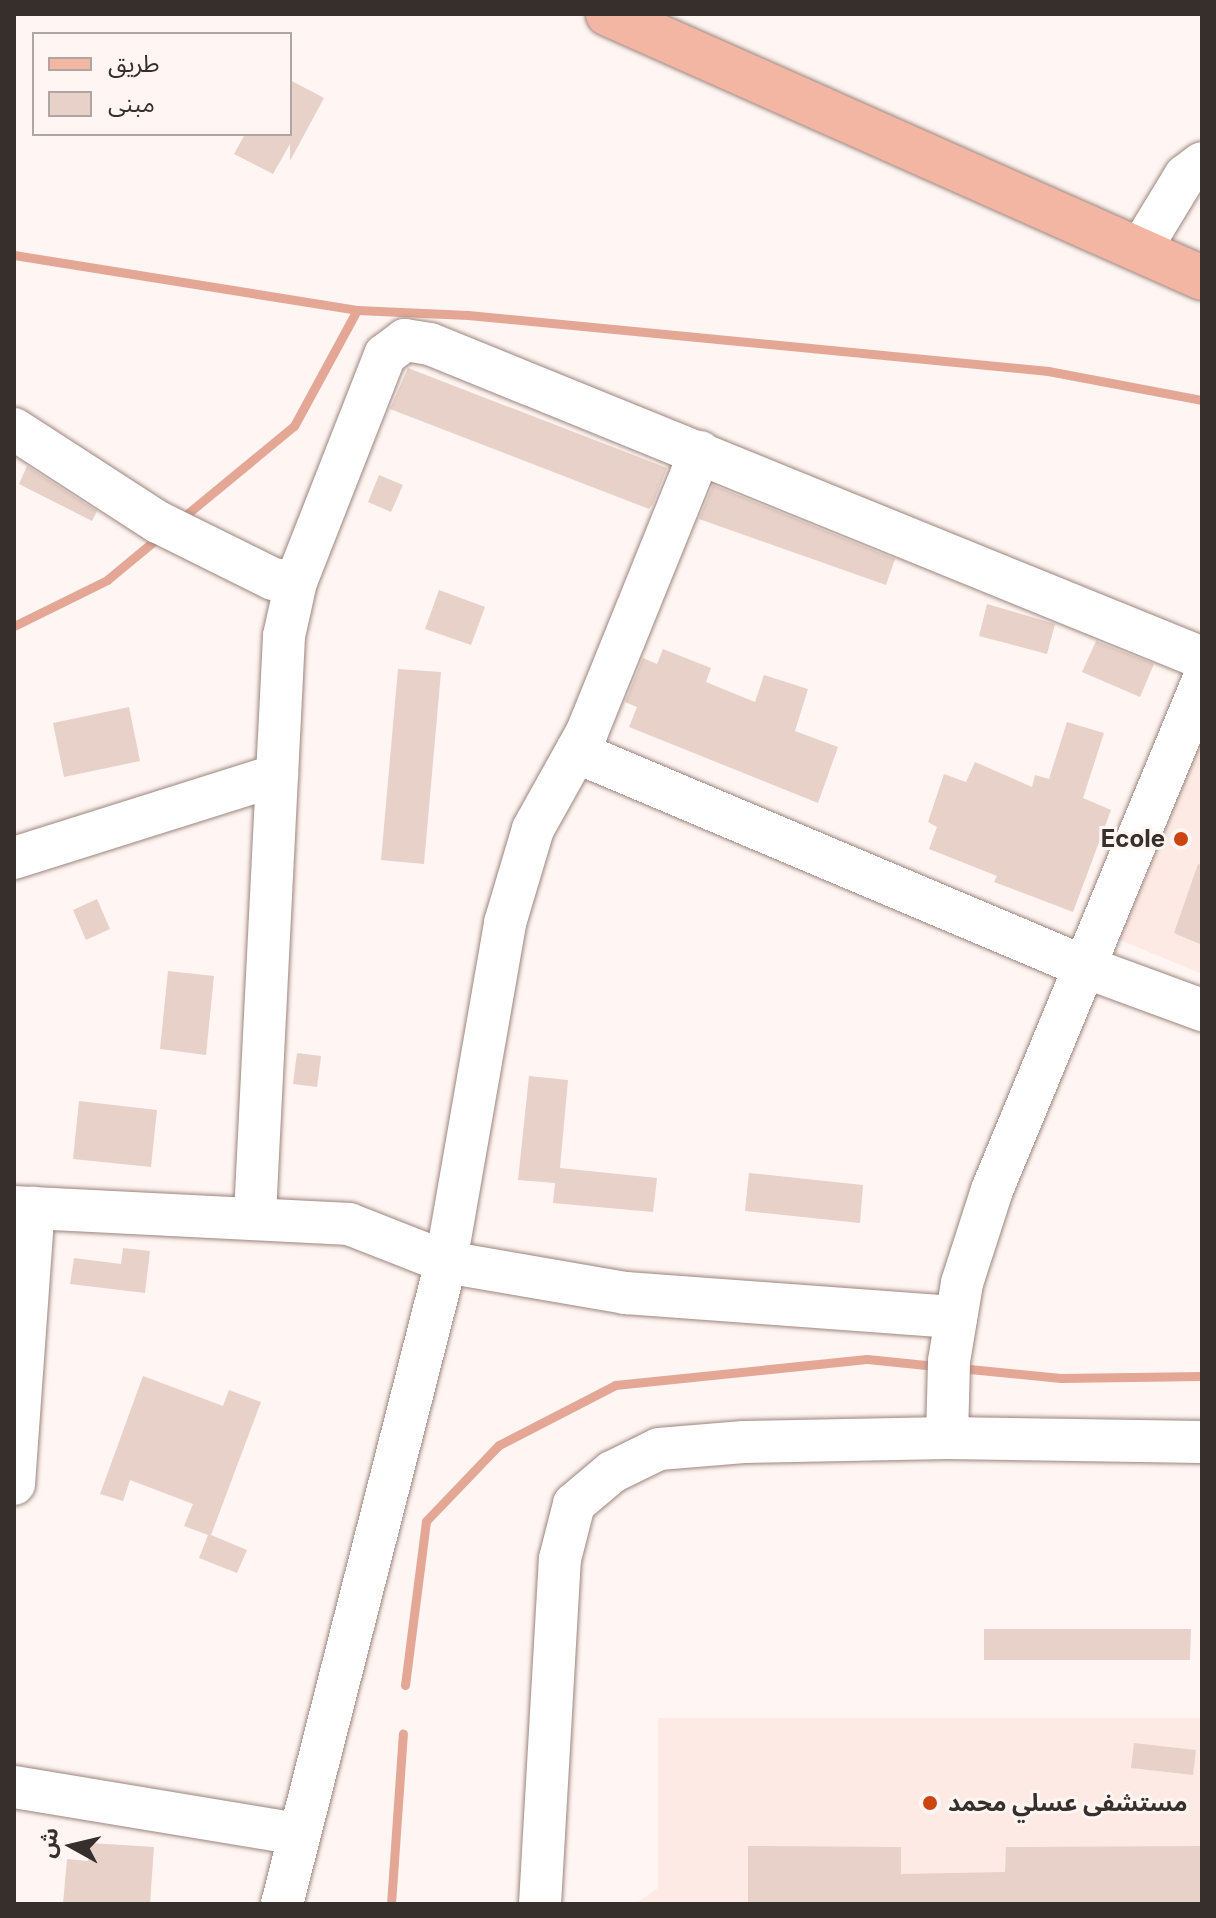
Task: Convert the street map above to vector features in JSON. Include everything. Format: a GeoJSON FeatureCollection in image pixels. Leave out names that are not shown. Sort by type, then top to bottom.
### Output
{"type":"FeatureCollection","features":[{"type":"Feature","properties":{"kind":"main road"},"geometry":{"type":"LineString","coordinates":[[608,14],[1202,278]]}},
{"type":"Feature","properties":{"kind":"street"},"geometry":{"type":"LineString","coordinates":[[1140,250],[1185,176],[1202,163]]}},
{"type":"Feature","properties":{"kind":"street"},"geometry":{"type":"LineString","coordinates":[[255,1215],[284,636],[296,582],[385,355],[405,340],[430,344],[1202,658]]}},
{"type":"Feature","properties":{"kind":"street"},"geometry":{"type":"LineString","coordinates":[[14,429],[158,522],[273,579],[296,582]]}},
{"type":"Feature","properties":{"kind":"street"},"geometry":{"type":"LineString","coordinates":[[282,1904],[446,1262],[505,923],[533,829],[576,752],[700,452]]}},
{"type":"Feature","properties":{"kind":"street"},"geometry":{"type":"LineString","coordinates":[[947,1438],[949,1361],[956,1317],[992,1190],[1202,683]]}},
{"type":"Feature","properties":{"kind":"street"},"geometry":{"type":"LineString","coordinates":[[576,752],[1085,967],[1202,1010]]}},
{"type":"Feature","properties":{"kind":"street"},"geometry":{"type":"LineString","coordinates":[[14,858],[277,775]]}},
{"type":"Feature","properties":{"kind":"street"},"geometry":{"type":"LineString","coordinates":[[14,1484],[24,1207],[255,1215],[349,1224],[446,1262],[626,1293],[956,1317]]}},
{"type":"Feature","properties":{"kind":"street"},"geometry":{"type":"LineString","coordinates":[[540,1904],[560,1559],[574,1504],[612,1472],[659,1449],[947,1438],[1202,1442]]}},
{"type":"Feature","properties":{"kind":"street"},"geometry":{"type":"LineString","coordinates":[[14,1787],[299,1834]]}},
{"type":"Feature","properties":{"kind":"shaded area","name":"Ecole"},"geometry":{"type":"Polygon","coordinates":[[[1202,739],[1202,974],[1120,940],[1202,739]]]}},
{"type":"Feature","properties":{"kind":"shaded area","name":"مستشفى عسلي محمد"},"geometry":{"type":"Polygon","coordinates":[[[658,1718],[1202,1718],[1202,1904],[635,1904],[658,1888],[658,1718]]]}},
{"type":"Feature","properties":{"kind":"building"},"geometry":{"type":"Polygon","coordinates":[[[292,81],[324,98],[290,161],[290,144],[273,174],[234,154],[244,136],[292,136],[292,81]]]}},
{"type":"Feature","properties":{"kind":"building"},"geometry":{"type":"Polygon","coordinates":[[[408,368],[667,468],[653,504],[649,509],[390,409],[408,368]]]}},
{"type":"Feature","properties":{"kind":"building"},"geometry":{"type":"Polygon","coordinates":[[[27,466],[97,511],[92,521],[19,484],[27,466]]]}},
{"type":"Feature","properties":{"kind":"building"},"geometry":{"type":"Polygon","coordinates":[[[379,475],[403,485],[391,512],[368,502],[379,475]]]}},
{"type":"Feature","properties":{"kind":"building"},"geometry":{"type":"Polygon","coordinates":[[[713,485],[895,559],[886,585],[699,519],[713,485]]]}},
{"type":"Feature","properties":{"kind":"building"},"geometry":{"type":"Polygon","coordinates":[[[439,590],[485,607],[471,645],[425,629],[439,590]]]}},
{"type":"Feature","properties":{"kind":"building"},"geometry":{"type":"Polygon","coordinates":[[[987,604],[1055,624],[1047,654],[979,636],[987,604]]]}},
{"type":"Feature","properties":{"kind":"building"},"geometry":{"type":"Polygon","coordinates":[[[1096,641],[1154,664],[1140,697],[1082,672],[1096,641]]]}},
{"type":"Feature","properties":{"kind":"building"},"geometry":{"type":"Polygon","coordinates":[[[663,649],[711,668],[706,682],[755,702],[764,675],[808,689],[795,731],[838,747],[818,803],[629,727],[637,707],[625,702],[643,658],[657,664],[663,649]]]}},
{"type":"Feature","properties":{"kind":"building"},"geometry":{"type":"Polygon","coordinates":[[[398,669],[441,672],[424,864],[381,860],[398,669]]]}},
{"type":"Feature","properties":{"kind":"building"},"geometry":{"type":"Polygon","coordinates":[[[129,707],[140,761],[64,777],[53,723],[129,707]]]}},
{"type":"Feature","properties":{"kind":"building"},"geometry":{"type":"Polygon","coordinates":[[[1067,722],[1104,733],[1083,798],[1111,810],[1073,912],[994,882],[997,876],[929,849],[937,827],[928,822],[944,774],[966,782],[975,762],[1032,787],[1035,775],[1049,779],[1067,722]]]}},
{"type":"Feature","properties":{"kind":"building"},"geometry":{"type":"Polygon","coordinates":[[[1198,864],[1202,865],[1202,945],[1174,933],[1198,864]]]}},
{"type":"Feature","properties":{"kind":"building"},"geometry":{"type":"Polygon","coordinates":[[[97,899],[110,929],[86,940],[73,910],[97,899]]]}},
{"type":"Feature","properties":{"kind":"building"},"geometry":{"type":"Polygon","coordinates":[[[168,971],[214,976],[206,1055],[160,1049],[168,971]]]}},
{"type":"Feature","properties":{"kind":"building"},"geometry":{"type":"Polygon","coordinates":[[[297,1053],[321,1056],[317,1087],[293,1084],[297,1053]]]}},
{"type":"Feature","properties":{"kind":"building"},"geometry":{"type":"Polygon","coordinates":[[[529,1076],[568,1080],[560,1168],[657,1178],[653,1212],[553,1203],[555,1183],[518,1180],[529,1076]]]}},
{"type":"Feature","properties":{"kind":"building"},"geometry":{"type":"Polygon","coordinates":[[[79,1101],[157,1110],[151,1167],[73,1159],[79,1101]]]}},
{"type":"Feature","properties":{"kind":"building"},"geometry":{"type":"Polygon","coordinates":[[[749,1173],[863,1185],[860,1223],[745,1211],[749,1173]]]}},
{"type":"Feature","properties":{"kind":"building"},"geometry":{"type":"Polygon","coordinates":[[[123,1248],[150,1251],[145,1293],[70,1284],[74,1258],[121,1264],[123,1248]]]}},
{"type":"Feature","properties":{"kind":"building"},"geometry":{"type":"Polygon","coordinates":[[[143,1376],[223,1406],[229,1390],[261,1402],[211,1535],[247,1550],[237,1573],[199,1558],[208,1535],[184,1526],[193,1504],[130,1480],[123,1501],[100,1494],[143,1376]]]}},
{"type":"Feature","properties":{"kind":"building"},"geometry":{"type":"Polygon","coordinates":[[[984,1629],[1191,1629],[1190,1660],[984,1660],[984,1629]]]}},
{"type":"Feature","properties":{"kind":"building"},"geometry":{"type":"Polygon","coordinates":[[[1134,1743],[1196,1750],[1193,1775],[1131,1768],[1134,1743]]]}},
{"type":"Feature","properties":{"kind":"building"},"geometry":{"type":"Polygon","coordinates":[[[90,1843],[154,1847],[150,1904],[63,1904],[67,1859],[88,1861],[90,1843]]]}},
{"type":"Feature","properties":{"kind":"building"},"geometry":{"type":"Polygon","coordinates":[[[748,1846],[901,1847],[901,1874],[1005,1872],[1006,1847],[1202,1846],[1202,1902],[748,1904],[748,1846]]]}},
{"type":"Feature","properties":{"kind":"waterway"},"geometry":{"type":"LineString","coordinates":[[14,255],[357,310],[468,315],[1048,371],[1202,400]]}},
{"type":"Feature","properties":{"kind":"waterway"},"geometry":{"type":"LineString","coordinates":[[181,519],[294,426],[357,310]]}},
{"type":"Feature","properties":{"kind":"waterway"},"geometry":{"type":"LineString","coordinates":[[14,626],[107,580],[160,536]]}},
{"type":"Feature","properties":{"kind":"waterway"},"geometry":{"type":"LineString","coordinates":[[405,1685],[426,1521],[499,1445],[615,1385],[867,1359],[936,1366]]}},
{"type":"Feature","properties":{"kind":"waterway"},"geometry":{"type":"LineString","coordinates":[[959,1368],[1061,1378],[1202,1376]]}},
{"type":"Feature","properties":{"kind":"waterway"},"geometry":{"type":"LineString","coordinates":[[391,1904],[403,1733]]}},
{"type":"Feature","properties":{"kind":"place","name":"Ecole"},"geometry":{"type":"Point","coordinates":[1181,839]}},
{"type":"Feature","properties":{"kind":"place","name":"مستشفى عسلي محمد"},"geometry":{"type":"Point","coordinates":[930,1803]}}]}
